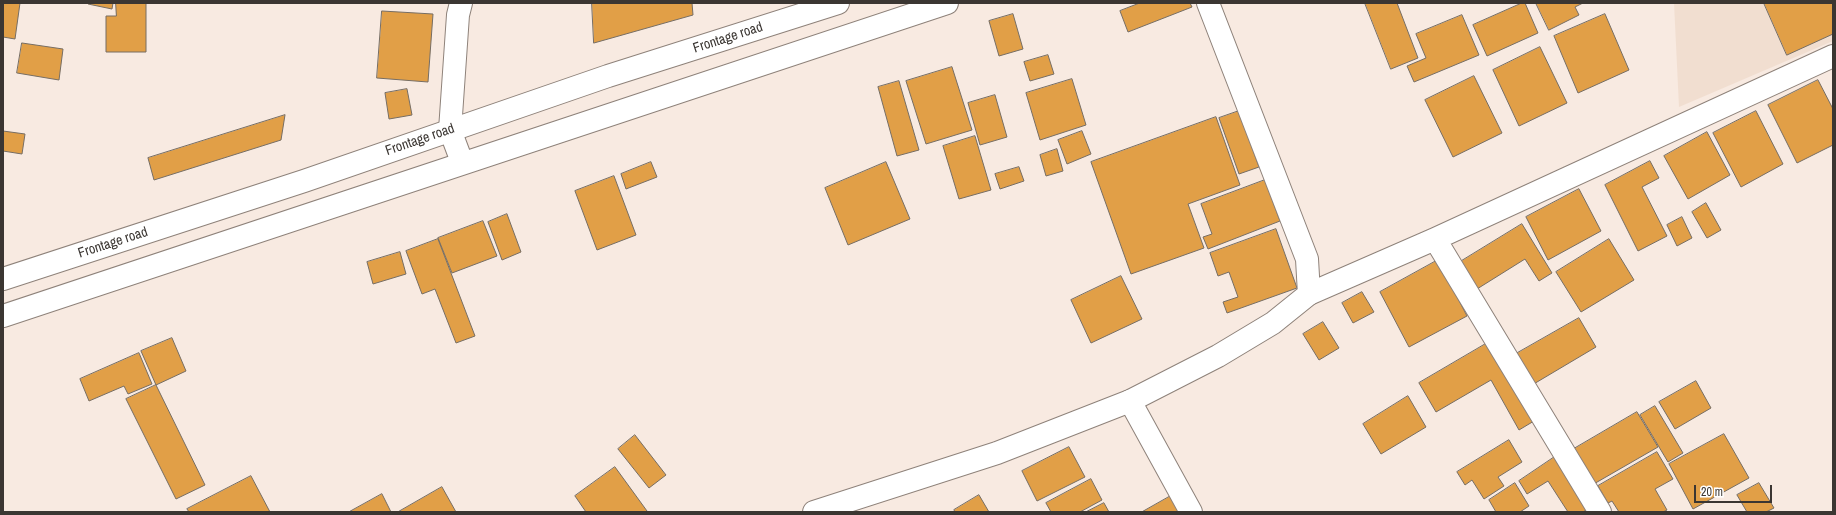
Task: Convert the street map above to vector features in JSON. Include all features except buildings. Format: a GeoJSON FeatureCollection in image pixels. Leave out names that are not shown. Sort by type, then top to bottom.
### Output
{"type":"FeatureCollection","features":[{"type":"Feature","properties":{"kind":"street"},"geometry":{"type":"LineString","coordinates":[[461,3],[458,15],[450,130],[462,162]]}},
{"type":"Feature","properties":{"kind":"street","name":"Frontage road"},"geometry":{"type":"LineString","coordinates":[[3,279],[296,183],[608,76],[838,3]]}},
{"type":"Feature","properties":{"kind":"street"},"geometry":{"type":"LineString","coordinates":[[3,316],[462,162],[947,3]]}},
{"type":"Feature","properties":{"kind":"street"},"geometry":{"type":"LineString","coordinates":[[1208,3],[1307,259],[1309,294]]}},
{"type":"Feature","properties":{"kind":"street"},"geometry":{"type":"LineString","coordinates":[[814,512],[997,453],[1130,401],[1218,356],[1273,323],[1309,294],[1435,239],[1833,56]]}},
{"type":"Feature","properties":{"kind":"street"},"geometry":{"type":"LineString","coordinates":[[1435,239],[1600,512]]}},
{"type":"Feature","properties":{"kind":"street"},"geometry":{"type":"LineString","coordinates":[[1130,401],[1191,512]]}},
{"type":"Feature","properties":{"kind":"shaded area"},"geometry":{"type":"Polygon","coordinates":[[[1674,3],[1833,3],[1833,41],[1679,107],[1674,3]]]}}]}
